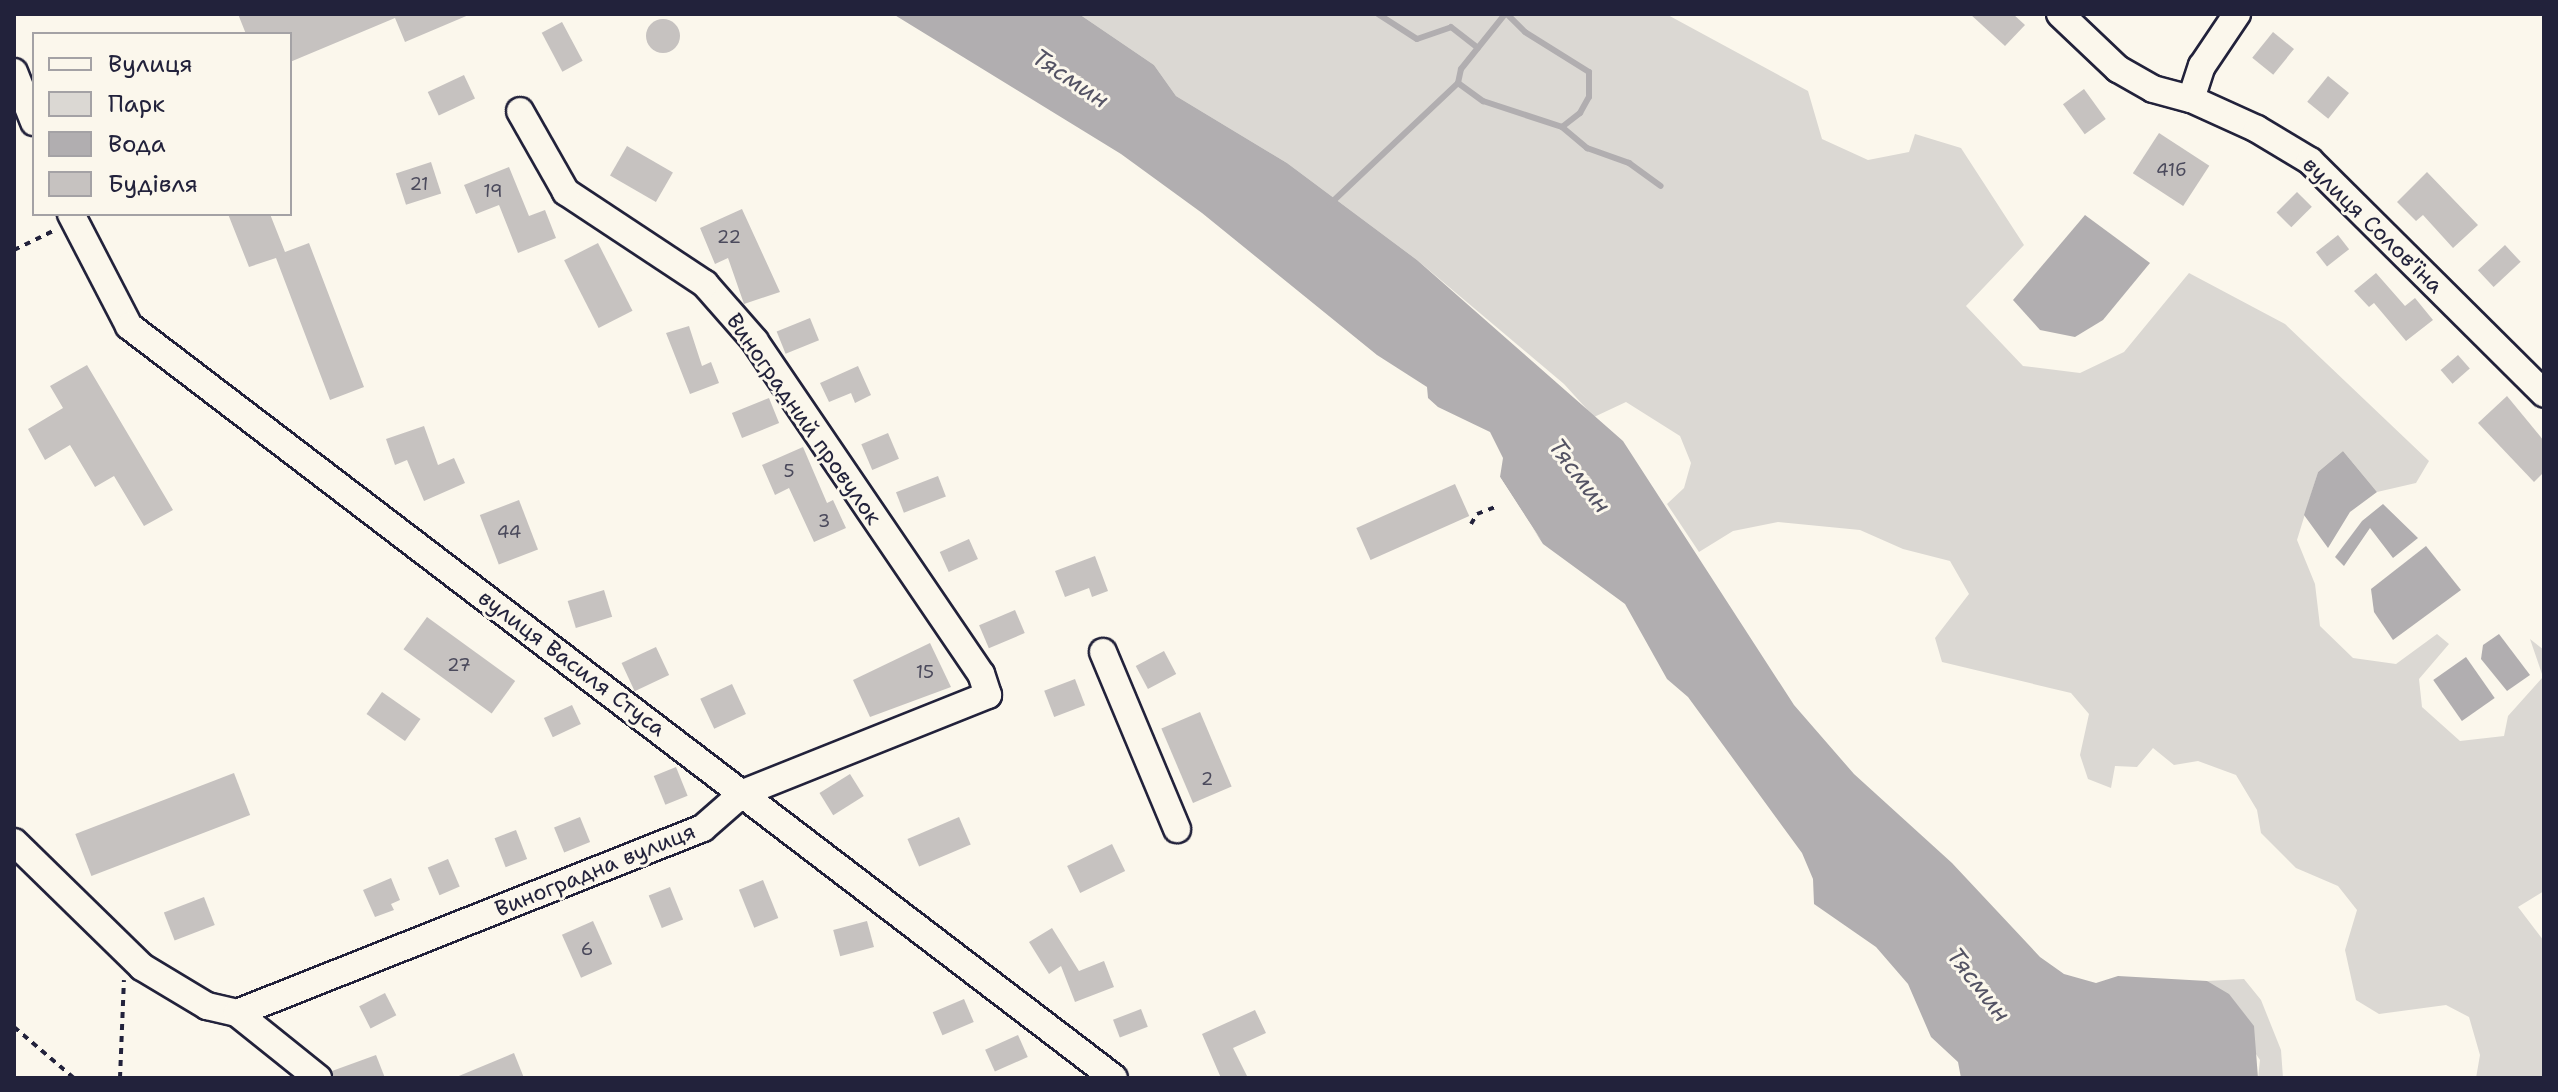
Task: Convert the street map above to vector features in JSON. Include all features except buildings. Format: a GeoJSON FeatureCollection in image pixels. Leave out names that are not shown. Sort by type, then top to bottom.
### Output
{"type":"FeatureCollection","features":[{"type":"Feature","properties":{"kind":"street","name":"вулиця Солов'їна"},"geometry":{"type":"LineString","coordinates":[[2060,14],[2118,69],[2153,89],[2191,99],[2310,161],[2544,393]]}},
{"type":"Feature","properties":{"kind":"street"},"geometry":{"type":"LineString","coordinates":[[2191,99],[2202,66],[2237,14]]}},
{"type":"Feature","properties":{"kind":"street"},"geometry":{"type":"LineString","coordinates":[[14,72],[32,117]]}},
{"type":"Feature","properties":{"kind":"street","name":"Виноградний провулок"},"geometry":{"type":"LineString","coordinates":[[520,111],[566,192],[705,284],[755,341],[981,674],[988,695]]}},
{"type":"Feature","properties":{"kind":"street","name":"вулиця Василя Стуса"},"geometry":{"type":"LineString","coordinates":[[72,217],[129,326],[1114,1078]]}},
{"type":"Feature","properties":{"kind":"street"},"geometry":{"type":"LineString","coordinates":[[1103,652],[1177,829]]}},
{"type":"Feature","properties":{"kind":"street","name":"Виноградна вулиця"},"geometry":{"type":"LineString","coordinates":[[237,1013],[703,828],[743,793],[988,695]]}},
{"type":"Feature","properties":{"kind":"street"},"geometry":{"type":"LineString","coordinates":[[14,842],[125,950],[207,1006],[237,1013],[318,1078]]}},
{"type":"Feature","properties":{"kind":"path"},"geometry":{"type":"LineString","coordinates":[[14,250],[72,217]]}},
{"type":"Feature","properties":{"kind":"path"},"geometry":{"type":"LineString","coordinates":[[1471,524],[1477,514],[1498,506]]}},
{"type":"Feature","properties":{"kind":"path"},"geometry":{"type":"LineString","coordinates":[[120,1078],[125,950]]}},
{"type":"Feature","properties":{"kind":"path"},"geometry":{"type":"LineString","coordinates":[[14,1027],[74,1078]]}},
{"type":"Feature","properties":{"kind":"green space"},"geometry":{"type":"Polygon","coordinates":[[[1079,14],[1666,14],[1808,91],[1822,139],[1868,160],[1909,152],[1915,134],[1961,148],[2024,245],[1966,306],[2023,366],[2080,373],[2124,352],[2189,273],[2285,324],[2429,461],[2416,483],[2377,492],[2343,451],[2318,472],[2297,540],[2315,584],[2320,626],[2353,658],[2396,664],[2437,634],[2449,644],[2419,679],[2422,707],[2460,741],[2504,736],[2508,716],[2543,677],[2530,639],[2544,650],[2544,891],[2518,907],[2544,941],[2544,1078],[2476,1078],[2480,1055],[2469,1017],[2446,1005],[2379,1014],[2356,1000],[2345,950],[2357,910],[2338,886],[2296,868],[2261,833],[2257,810],[2236,775],[2198,761],[2174,765],[2153,748],[2137,767],[2115,766],[2111,788],[2088,779],[2080,755],[2089,714],[2071,693],[1942,662],[1935,638],[1969,594],[1950,561],[1903,549],[1860,530],[1778,522],[1733,531],[1699,552],[1667,504],[1684,488],[1691,463],[1680,436],[1626,402],[1594,417],[1564,384],[1417,260],[1287,163],[1176,96],[1154,65],[1079,14]]]}},
{"type":"Feature","properties":{"kind":"green space"},"geometry":{"type":"Polygon","coordinates":[[[2244,979],[2261,1000],[2281,1050],[2283,1078],[2258,1078],[2260,1060],[2207,981],[2244,979]]]}},
{"type":"Feature","properties":{"kind":"water","name":"Тясмин"},"geometry":{"type":"Polygon","coordinates":[[[893,14],[1079,14],[1154,65],[1176,96],[1287,163],[1417,260],[1623,441],[1794,705],[1854,774],[1952,863],[2040,957],[2064,974],[2096,983],[2118,976],[2207,981],[2229,994],[2254,1026],[2258,1078],[1961,1078],[1958,1062],[1931,1037],[1908,984],[1876,947],[1814,904],[1813,879],[1802,853],[1688,697],[1667,679],[1625,604],[1543,544],[1500,477],[1503,458],[1490,432],[1438,407],[1428,398],[1427,387],[1377,355],[1202,213],[1121,154],[893,14]]]}},
{"type":"Feature","properties":{"kind":"water"},"geometry":{"type":"Polygon","coordinates":[[[2085,215],[2150,263],[2103,320],[2075,337],[2040,330],[2013,300],[2085,215]]]}},
{"type":"Feature","properties":{"kind":"water"},"geometry":{"type":"Polygon","coordinates":[[[2343,451],[2377,492],[2350,512],[2328,548],[2304,515],[2318,472],[2343,451]]]}},
{"type":"Feature","properties":{"kind":"water"},"geometry":{"type":"Polygon","coordinates":[[[2383,504],[2418,538],[2393,558],[2370,528],[2344,566],[2335,557],[2362,521],[2383,504]]]}},
{"type":"Feature","properties":{"kind":"water"},"geometry":{"type":"Polygon","coordinates":[[[2426,546],[2461,590],[2393,640],[2374,612],[2371,589],[2426,546]]]}},
{"type":"Feature","properties":{"kind":"water"},"geometry":{"type":"Polygon","coordinates":[[[2499,634],[2530,675],[2507,691],[2481,659],[2483,645],[2499,634]]]}},
{"type":"Feature","properties":{"kind":"water"},"geometry":{"type":"Polygon","coordinates":[[[2466,657],[2495,698],[2462,721],[2433,680],[2466,657]]]}},
{"type":"Feature","properties":{"kind":"pier"},"geometry":{"type":"Polygon","coordinates":[[[1500,477],[1541,540],[1496,479],[1500,477]]]}},
{"type":"Feature","properties":{"kind":"waterway"},"geometry":{"type":"LineString","coordinates":[[1378,14],[1417,39],[1451,27],[1478,48]]}},
{"type":"Feature","properties":{"kind":"waterway"},"geometry":{"type":"LineString","coordinates":[[1330,204],[1458,83],[1461,69],[1505,14]]}},
{"type":"Feature","properties":{"kind":"waterway"},"geometry":{"type":"LineString","coordinates":[[1458,83],[1483,101],[1562,127],[1580,113],[1589,97],[1589,72],[1525,32],[1507,14]]}},
{"type":"Feature","properties":{"kind":"waterway"},"geometry":{"type":"LineString","coordinates":[[1562,127],[1587,148],[1629,163],[1661,186]]}}]}
